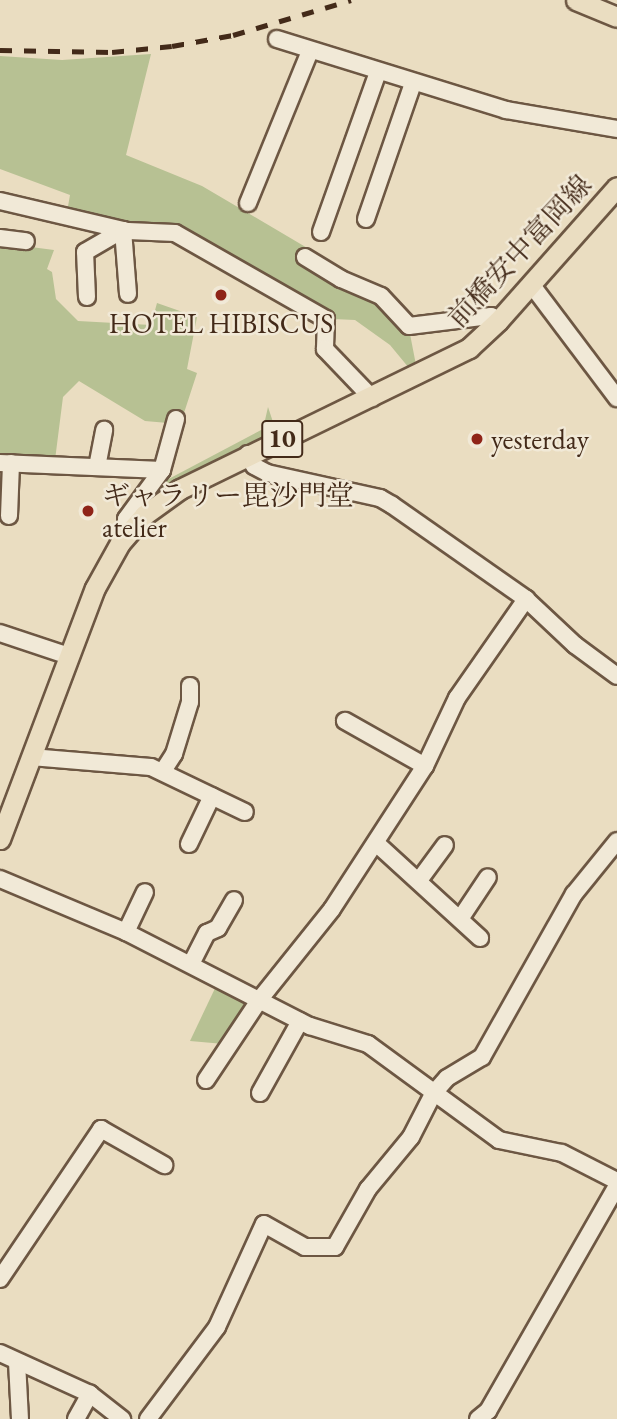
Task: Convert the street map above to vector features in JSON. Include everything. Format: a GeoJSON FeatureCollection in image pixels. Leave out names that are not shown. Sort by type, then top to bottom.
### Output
{"type":"FeatureCollection","features":[{"type":"Feature","properties":{"kind":"main road"},"geometry":{"type":"LineString","coordinates":[[576,0],[617,17]]}},
{"type":"Feature","properties":{"kind":"main road","name":"前橋安中富岡線"},"geometry":{"type":"LineString","coordinates":[[0,839],[95,588],[131,529],[162,499],[248,454],[372,398],[458,354],[499,321],[617,187]]}},
{"type":"Feature","properties":{"kind":"street"},"geometry":{"type":"LineString","coordinates":[[277,39],[413,83],[536,118],[617,128]]}},
{"type":"Feature","properties":{"kind":"street"},"geometry":{"type":"LineString","coordinates":[[248,203],[310,51]]}},
{"type":"Feature","properties":{"kind":"street"},"geometry":{"type":"LineString","coordinates":[[321,232],[378,72]]}},
{"type":"Feature","properties":{"kind":"street"},"geometry":{"type":"LineString","coordinates":[[366,219],[413,83]]}},
{"type":"Feature","properties":{"kind":"street"},"geometry":{"type":"LineString","coordinates":[[0,201],[123,230],[175,233],[326,319],[325,349],[372,398]]}},
{"type":"Feature","properties":{"kind":"street"},"geometry":{"type":"LineString","coordinates":[[123,230],[128,294]]}},
{"type":"Feature","properties":{"kind":"street"},"geometry":{"type":"LineString","coordinates":[[87,297],[85,252],[123,230]]}},
{"type":"Feature","properties":{"kind":"street"},"geometry":{"type":"LineString","coordinates":[[0,238],[26,241]]}},
{"type":"Feature","properties":{"kind":"street"},"geometry":{"type":"LineString","coordinates":[[306,257],[341,279],[381,296],[409,326],[491,316],[499,321]]}},
{"type":"Feature","properties":{"kind":"street"},"geometry":{"type":"LineString","coordinates":[[531,284],[617,398]]}},
{"type":"Feature","properties":{"kind":"street"},"geometry":{"type":"LineString","coordinates":[[131,529],[126,519],[151,489],[162,470],[176,419]]}},
{"type":"Feature","properties":{"kind":"street"},"geometry":{"type":"LineString","coordinates":[[97,467],[104,430]]}},
{"type":"Feature","properties":{"kind":"street"},"geometry":{"type":"LineString","coordinates":[[248,454],[254,466],[267,473],[380,498],[526,599],[575,645],[617,676]]}},
{"type":"Feature","properties":{"kind":"street"},"geometry":{"type":"LineString","coordinates":[[9,516],[5,463],[162,470]]}},
{"type":"Feature","properties":{"kind":"street"},"geometry":{"type":"LineString","coordinates":[[206,1080],[260,999],[332,909],[376,843],[388,817],[425,766],[457,698],[526,599]]}},
{"type":"Feature","properties":{"kind":"street"},"geometry":{"type":"LineString","coordinates":[[0,633],[69,656]]}},
{"type":"Feature","properties":{"kind":"street"},"geometry":{"type":"LineString","coordinates":[[163,771],[174,754],[190,702],[190,686]]}},
{"type":"Feature","properties":{"kind":"street"},"geometry":{"type":"LineString","coordinates":[[345,721],[425,766]]}},
{"type":"Feature","properties":{"kind":"street"},"geometry":{"type":"LineString","coordinates":[[31,757],[125,762],[163,771],[245,812]]}},
{"type":"Feature","properties":{"kind":"street"},"geometry":{"type":"LineString","coordinates":[[189,844],[212,796]]}},
{"type":"Feature","properties":{"kind":"street"},"geometry":{"type":"LineString","coordinates":[[148,1419],[216,1327],[264,1224],[305,1247],[335,1247],[368,1188],[411,1137],[433,1094],[447,1078],[482,1057],[574,894],[617,841]]}},
{"type":"Feature","properties":{"kind":"street"},"geometry":{"type":"LineString","coordinates":[[376,843],[420,879],[480,938]]}},
{"type":"Feature","properties":{"kind":"street"},"geometry":{"type":"LineString","coordinates":[[420,879],[444,845]]}},
{"type":"Feature","properties":{"kind":"street"},"geometry":{"type":"LineString","coordinates":[[460,919],[488,877]]}},
{"type":"Feature","properties":{"kind":"street"},"geometry":{"type":"LineString","coordinates":[[0,879],[126,932],[300,1021],[368,1044],[499,1140],[562,1153],[617,1184],[488,1411],[478,1419]]}},
{"type":"Feature","properties":{"kind":"street"},"geometry":{"type":"LineString","coordinates":[[126,932],[145,892]]}},
{"type":"Feature","properties":{"kind":"street"},"geometry":{"type":"LineString","coordinates":[[191,964],[207,933],[218,928],[234,900]]}},
{"type":"Feature","properties":{"kind":"street"},"geometry":{"type":"LineString","coordinates":[[260,1093],[300,1021]]}},
{"type":"Feature","properties":{"kind":"street"},"geometry":{"type":"LineString","coordinates":[[0,1279],[101,1129],[164,1165]]}},
{"type":"Feature","properties":{"kind":"street"},"geometry":{"type":"LineString","coordinates":[[0,1353],[90,1395],[122,1419]]}},
{"type":"Feature","properties":{"kind":"street"},"geometry":{"type":"LineString","coordinates":[[17,1362],[20,1419]]}},
{"type":"Feature","properties":{"kind":"street"},"geometry":{"type":"LineString","coordinates":[[76,1419],[90,1395]]}},
{"type":"Feature","properties":{"kind":"green space"},"geometry":{"type":"Polygon","coordinates":[[[151,54],[126,155],[202,186],[309,249],[303,258],[379,300],[410,334],[416,365],[409,368],[390,345],[355,320],[333,319],[177,230],[128,227],[67,212],[70,195],[0,169],[0,56],[62,60],[151,54]]]}},
{"type":"Feature","properties":{"kind":"green space"},"geometry":{"type":"Polygon","coordinates":[[[0,243],[54,250],[47,269],[52,272],[56,299],[78,321],[151,325],[157,303],[197,317],[187,369],[197,373],[183,416],[168,423],[145,421],[79,381],[63,397],[55,460],[0,459],[0,243]]]}},
{"type":"Feature","properties":{"kind":"green space"},"geometry":{"type":"Polygon","coordinates":[[[268,407],[276,431],[198,469],[147,501],[161,483],[263,429],[268,407]]]}},
{"type":"Feature","properties":{"kind":"green space"},"geometry":{"type":"Polygon","coordinates":[[[218,982],[254,1001],[224,1044],[190,1041],[218,982]]]}},
{"type":"Feature","properties":{"kind":"railway"},"geometry":{"type":"LineString","coordinates":[[0,50],[112,52],[172,46],[233,35],[351,0]]}},
{"type":"Feature","properties":{"kind":"place","name":"HOTEL HIBISCUS"},"geometry":{"type":"Point","coordinates":[221,295]}},
{"type":"Feature","properties":{"kind":"place","name":"yesterday"},"geometry":{"type":"Point","coordinates":[477,439]}},
{"type":"Feature","properties":{"kind":"place","name":"ギャラリー毘沙門堂 atelier"},"geometry":{"type":"Point","coordinates":[88,511]}}]}
